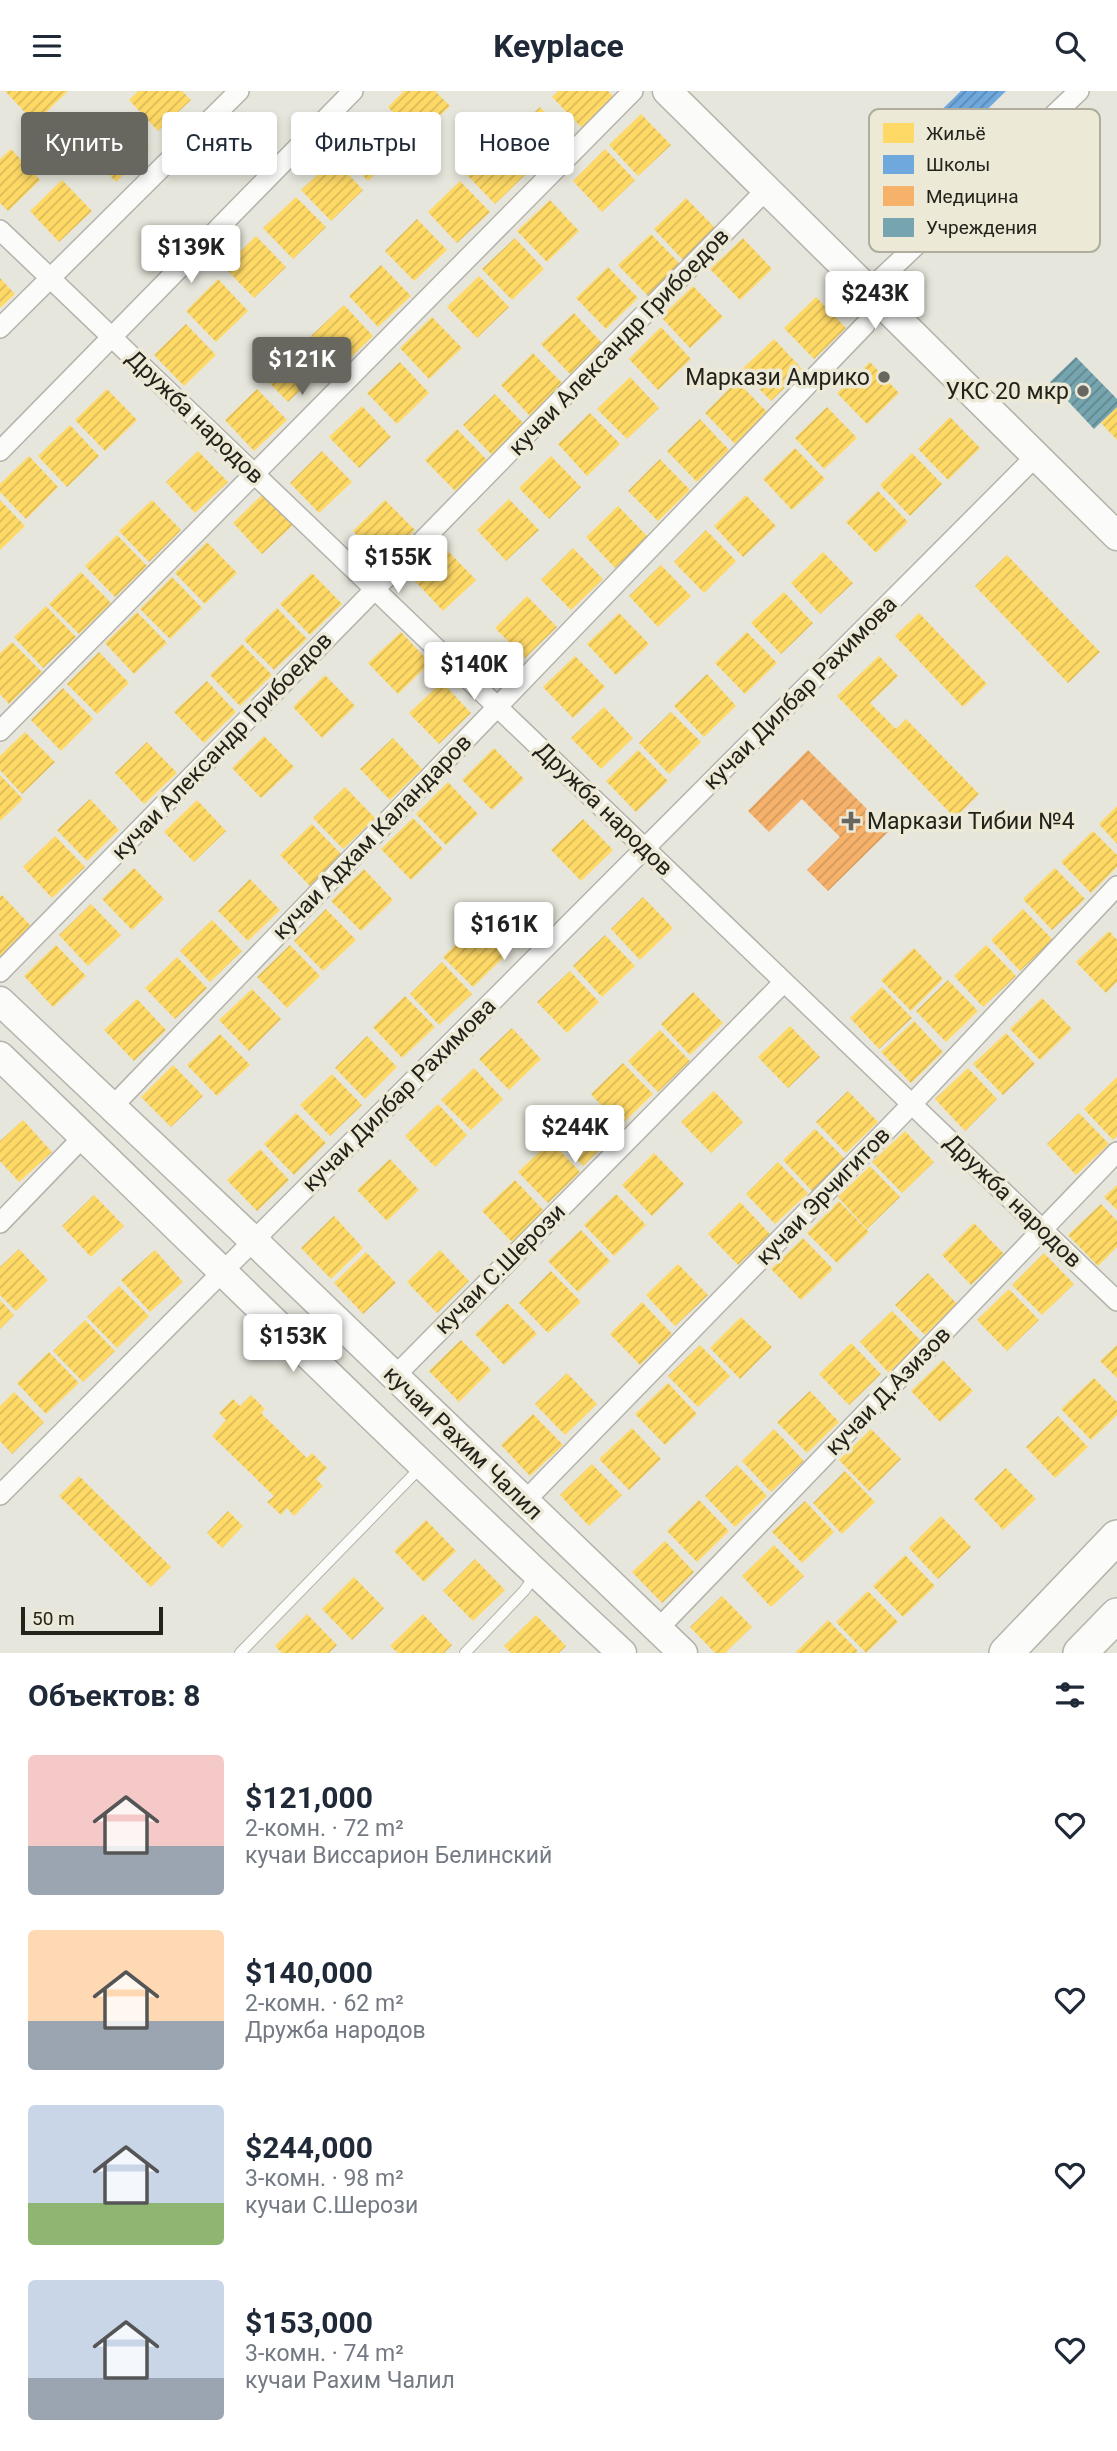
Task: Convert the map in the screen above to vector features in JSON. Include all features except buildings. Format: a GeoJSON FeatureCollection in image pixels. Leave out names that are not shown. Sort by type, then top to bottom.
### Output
{"type":"FeatureCollection","features":[{"type":"Feature","properties":{"kind":"highway"},"geometry":{"type":"LineString","coordinates":[[1006,1653],[1117,1537]]}},
{"type":"Feature","properties":{"kind":"highway"},"geometry":{"type":"LineString","coordinates":[[1080,1653],[1117,1615]]}},
{"type":"Feature","properties":{"kind":"main road"},"geometry":{"type":"LineString","coordinates":[[667,91],[766,190],[874,285],[1035,456],[1117,536]]}},
{"type":"Feature","properties":{"kind":"main road","name":"кучаи Рахим Чалил"},"geometry":{"type":"LineString","coordinates":[[0,1001],[683,1653]]}},
{"type":"Feature","properties":{"kind":"main road","name":"кучаи Рахим Чалил"},"geometry":{"type":"LineString","coordinates":[[0,1056],[221,1272],[622,1653]]}},
{"type":"Feature","properties":{"kind":"street"},"geometry":{"type":"LineString","coordinates":[[0,328],[239,91]]}},
{"type":"Feature","properties":{"kind":"street"},"geometry":{"type":"LineString","coordinates":[[0,451],[353,91]]}},
{"type":"Feature","properties":{"kind":"street"},"geometry":{"type":"LineString","coordinates":[[0,731],[633,91]]}},
{"type":"Feature","properties":{"kind":"street"},"geometry":{"type":"LineString","coordinates":[[1060,109],[1079,91]]}},
{"type":"Feature","properties":{"kind":"street","name":"кучаи Александр Грибоедов"},"geometry":{"type":"LineString","coordinates":[[0,972],[766,190]]}},
{"type":"Feature","properties":{"kind":"street","name":"Дружба народов"},"geometry":{"type":"LineString","coordinates":[[0,230],[1117,1301]]}},
{"type":"Feature","properties":{"kind":"street"},"geometry":{"type":"LineString","coordinates":[[874,285],[909,252]]}},
{"type":"Feature","properties":{"kind":"street","name":"кучаи Адхам Каландаров"},"geometry":{"type":"LineString","coordinates":[[112,1107],[865,325]]}},
{"type":"Feature","properties":{"kind":"street","name":"кучаи Дилбар Рахимова"},"geometry":{"type":"LineString","coordinates":[[0,1495],[1035,456]]}},
{"type":"Feature","properties":{"kind":"street","name":"кучаи Эрчигитов"},"geometry":{"type":"LineString","coordinates":[[524,1501],[912,1104],[1117,886]]}},
{"type":"Feature","properties":{"kind":"street","name":"кучаи С.Шерози"},"geometry":{"type":"LineString","coordinates":[[394,1377],[784,982]]}},
{"type":"Feature","properties":{"kind":"street"},"geometry":{"type":"LineString","coordinates":[[0,1223],[84,1136]]}},
{"type":"Feature","properties":{"kind":"street","name":"кучаи Д.Азизов"},"geometry":{"type":"LineString","coordinates":[[658,1629],[1117,1152]]}},
{"type":"Feature","properties":{"kind":"lane"},"geometry":{"type":"LineString","coordinates":[[240,1653],[424,1464]]}},
{"type":"Feature","properties":{"kind":"lane"},"geometry":{"type":"LineString","coordinates":[[465,1653],[537,1574]]}},
{"type":"Feature","properties":{"kind":"place","name":"Маркази Амрико"},"geometry":{"type":"Point","coordinates":[884,377]}},
{"type":"Feature","properties":{"kind":"place","name":"УКС 20 мкр"},"geometry":{"type":"Point","coordinates":[1083,391]}},
{"type":"Feature","properties":{"kind":"place","name":"Маркази Тибии №4"},"geometry":{"type":"Point","coordinates":[851,821]}}]}
